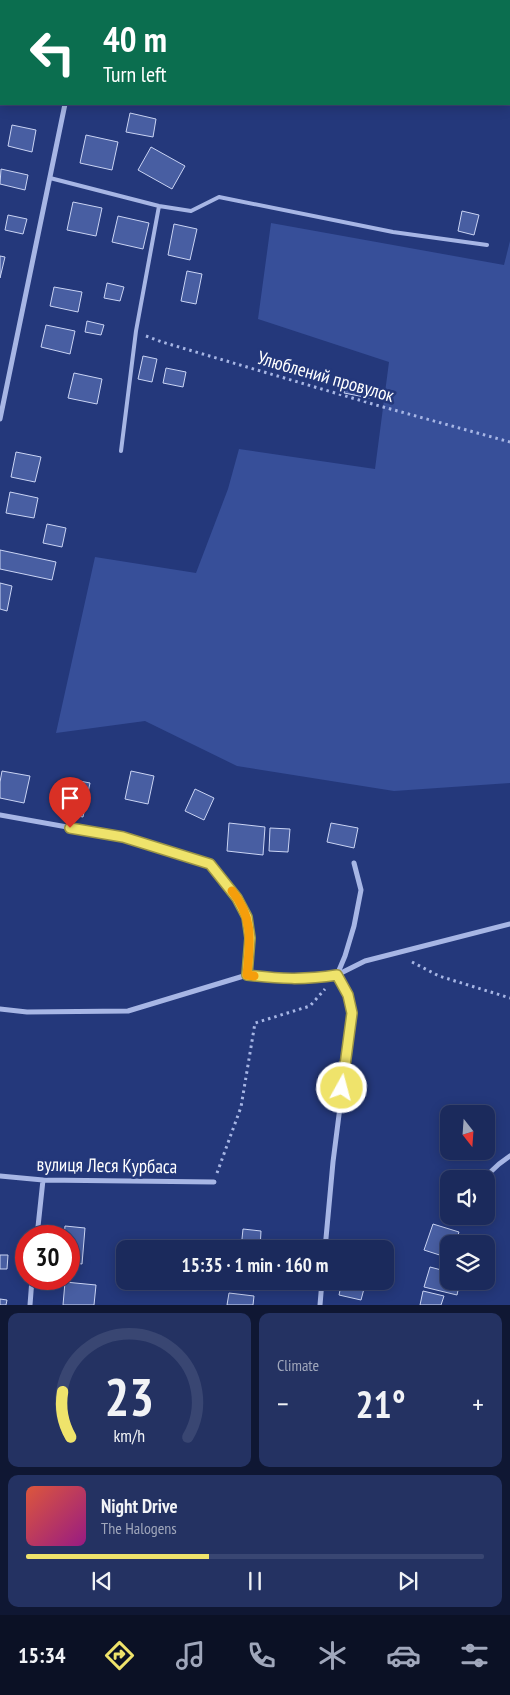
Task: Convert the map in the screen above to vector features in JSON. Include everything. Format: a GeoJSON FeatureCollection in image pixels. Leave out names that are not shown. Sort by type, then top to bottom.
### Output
{"type":"FeatureCollection","features":[{"type":"Feature","properties":{"kind":"street"},"geometry":{"type":"LineString","coordinates":[[0,419],[65,105]]}},
{"type":"Feature","properties":{"kind":"street"},"geometry":{"type":"LineString","coordinates":[[0,815],[123,837],[210,864],[237,898],[247,917],[250,938],[247,975]]}},
{"type":"Feature","properties":{"kind":"street"},"geometry":{"type":"LineString","coordinates":[[337,975],[354,926],[361,890],[354,863]]}},
{"type":"Feature","properties":{"kind":"street"},"geometry":{"type":"LineString","coordinates":[[0,1009],[27,1012],[128,1011],[247,975],[287,979],[312,979],[337,975],[365,961],[510,924]]}},
{"type":"Feature","properties":{"kind":"street"},"geometry":{"type":"LineString","coordinates":[[326,1240],[333,1162],[352,1013],[348,995],[337,975]]}},
{"type":"Feature","properties":{"kind":"street"},"geometry":{"type":"LineString","coordinates":[[493,1170],[510,1156]]}},
{"type":"Feature","properties":{"kind":"street","name":"вулиця Леся Курбаса"},"geometry":{"type":"LineString","coordinates":[[0,1176],[43,1180],[214,1182]]}},
{"type":"Feature","properties":{"kind":"street"},"geometry":{"type":"LineString","coordinates":[[38,1225],[43,1180]]}},
{"type":"Feature","properties":{"kind":"street"},"geometry":{"type":"LineString","coordinates":[[30,1305],[31,1290]]}},
{"type":"Feature","properties":{"kind":"street"},"geometry":{"type":"LineString","coordinates":[[320,1305],[321,1290]]}},
{"type":"Feature","properties":{"kind":"lane"},"geometry":{"type":"LineString","coordinates":[[50,178],[159,206],[191,211],[219,197],[393,232],[487,245]]}},
{"type":"Feature","properties":{"kind":"lane"},"geometry":{"type":"LineString","coordinates":[[121,451],[136,332],[159,206]]}},
{"type":"Feature","properties":{"kind":"path","name":"Улюблений провулок"},"geometry":{"type":"LineString","coordinates":[[136,332],[162,342],[376,405],[510,442]]}},
{"type":"Feature","properties":{"kind":"path"},"geometry":{"type":"LineString","coordinates":[[396,953],[439,976],[510,998]]}},
{"type":"Feature","properties":{"kind":"path"},"geometry":{"type":"LineString","coordinates":[[214,1182],[241,1107],[255,1023],[310,1006],[337,975]]}},
{"type":"Feature","properties":{"kind":"shaded area"},"geometry":{"type":"Polygon","coordinates":[[[271,223],[504,265],[510,241],[510,783],[394,791],[237,766],[145,721],[56,733],[95,557],[196,573],[228,489],[239,449],[375,469],[389,362],[258,319],[271,223]]]}},
{"type":"Feature","properties":{"kind":"building"},"geometry":{"type":"Polygon","coordinates":[[[130,113],[156,119],[153,137],[126,132],[130,113]]]}},
{"type":"Feature","properties":{"kind":"building"},"geometry":{"type":"Polygon","coordinates":[[[12,125],[36,130],[32,152],[8,146],[12,125]]]}},
{"type":"Feature","properties":{"kind":"building"},"geometry":{"type":"Polygon","coordinates":[[[86,135],[118,142],[112,170],[80,163],[86,135]]]}},
{"type":"Feature","properties":{"kind":"building"},"geometry":{"type":"Polygon","coordinates":[[[151,147],[185,166],[172,189],[138,170],[151,147]]]}},
{"type":"Feature","properties":{"kind":"building"},"geometry":{"type":"Polygon","coordinates":[[[1,169],[28,175],[25,190],[0,184],[1,169]]]}},
{"type":"Feature","properties":{"kind":"building"},"geometry":{"type":"Polygon","coordinates":[[[73,202],[102,208],[96,236],[67,230],[73,202]]]}},
{"type":"Feature","properties":{"kind":"building"},"geometry":{"type":"Polygon","coordinates":[[[462,211],[479,215],[474,235],[458,231],[462,211]]]}},
{"type":"Feature","properties":{"kind":"building"},"geometry":{"type":"Polygon","coordinates":[[[8,215],[27,219],[23,234],[5,230],[8,215]]]}},
{"type":"Feature","properties":{"kind":"building"},"geometry":{"type":"Polygon","coordinates":[[[118,216],[149,223],[143,249],[112,242],[118,216]]]}},
{"type":"Feature","properties":{"kind":"building"},"geometry":{"type":"Polygon","coordinates":[[[174,224],[197,229],[190,260],[168,255],[174,224]]]}},
{"type":"Feature","properties":{"kind":"building"},"geometry":{"type":"Polygon","coordinates":[[[0,256],[5,257],[0,278],[0,256]]]}},
{"type":"Feature","properties":{"kind":"building"},"geometry":{"type":"Polygon","coordinates":[[[187,271],[202,274],[196,304],[181,301],[187,271]]]}},
{"type":"Feature","properties":{"kind":"building"},"geometry":{"type":"Polygon","coordinates":[[[107,283],[124,287],[120,301],[104,298],[107,283]]]}},
{"type":"Feature","properties":{"kind":"building"},"geometry":{"type":"Polygon","coordinates":[[[54,287],[82,292],[78,312],[50,306],[54,287]]]}},
{"type":"Feature","properties":{"kind":"building"},"geometry":{"type":"Polygon","coordinates":[[[87,321],[104,325],[101,335],[85,332],[87,321]]]}},
{"type":"Feature","properties":{"kind":"building"},"geometry":{"type":"Polygon","coordinates":[[[46,325],[75,331],[70,354],[41,347],[46,325]]]}},
{"type":"Feature","properties":{"kind":"building"},"geometry":{"type":"Polygon","coordinates":[[[143,356],[157,359],[152,382],[138,379],[143,356]]]}},
{"type":"Feature","properties":{"kind":"building"},"geometry":{"type":"Polygon","coordinates":[[[166,368],[186,372],[183,387],[163,383],[166,368]]]}},
{"type":"Feature","properties":{"kind":"building"},"geometry":{"type":"Polygon","coordinates":[[[74,373],[102,379],[97,404],[68,398],[74,373]]]}},
{"type":"Feature","properties":{"kind":"building"},"geometry":{"type":"Polygon","coordinates":[[[347,380],[373,386],[370,398],[344,393],[347,380]]]}},
{"type":"Feature","properties":{"kind":"building"},"geometry":{"type":"Polygon","coordinates":[[[16,452],[41,457],[35,482],[11,477],[16,452]]]}},
{"type":"Feature","properties":{"kind":"building"},"geometry":{"type":"Polygon","coordinates":[[[10,492],[38,498],[34,518],[6,513],[10,492]]]}},
{"type":"Feature","properties":{"kind":"building"},"geometry":{"type":"Polygon","coordinates":[[[47,524],[66,528],[62,547],[43,543],[47,524]]]}},
{"type":"Feature","properties":{"kind":"building"},"geometry":{"type":"Polygon","coordinates":[[[0,550],[56,562],[52,580],[0,569],[0,550]]]}},
{"type":"Feature","properties":{"kind":"building"},"geometry":{"type":"Polygon","coordinates":[[[0,583],[12,586],[7,611],[0,609],[0,583]]]}},
{"type":"Feature","properties":{"kind":"building"},"geometry":{"type":"Polygon","coordinates":[[[2,771],[30,776],[24,803],[0,798],[2,771]]]}},
{"type":"Feature","properties":{"kind":"building"},"geometry":{"type":"Polygon","coordinates":[[[131,771],[154,776],[148,804],[125,799],[131,771]]]}},
{"type":"Feature","properties":{"kind":"building"},"geometry":{"type":"Polygon","coordinates":[[[69,779],[90,783],[83,817],[61,813],[69,779]]]}},
{"type":"Feature","properties":{"kind":"building"},"geometry":{"type":"Polygon","coordinates":[[[195,789],[214,798],[204,820],[185,811],[195,789]]]}},
{"type":"Feature","properties":{"kind":"building"},"geometry":{"type":"Polygon","coordinates":[[[229,823],[265,827],[263,855],[227,851],[229,823]]]}},
{"type":"Feature","properties":{"kind":"building"},"geometry":{"type":"Polygon","coordinates":[[[331,823],[358,828],[354,848],[327,842],[331,823]]]}},
{"type":"Feature","properties":{"kind":"building"},"geometry":{"type":"Polygon","coordinates":[[[270,828],[290,829],[288,852],[269,851],[270,828]]]}},
{"type":"Feature","properties":{"kind":"building"},"geometry":{"type":"Polygon","coordinates":[[[433,1224],[459,1232],[458,1235],[440,1235],[440,1255],[424,1250],[433,1224]]]}},
{"type":"Feature","properties":{"kind":"building"},"geometry":{"type":"Polygon","coordinates":[[[80,1228],[85,1228],[82,1264],[80,1264],[80,1228]]]}},
{"type":"Feature","properties":{"kind":"building"},"geometry":{"type":"Polygon","coordinates":[[[243,1229],[261,1231],[260,1240],[242,1240],[243,1229]]]}},
{"type":"Feature","properties":{"kind":"building"},"geometry":{"type":"Polygon","coordinates":[[[0,1255],[8,1255],[7,1269],[0,1269],[0,1255]]]}},
{"type":"Feature","properties":{"kind":"building"},"geometry":{"type":"Polygon","coordinates":[[[430,1267],[440,1270],[440,1290],[458,1290],[457,1295],[424,1287],[430,1267]]]}},
{"type":"Feature","properties":{"kind":"building"},"geometry":{"type":"Polygon","coordinates":[[[80,1283],[96,1285],[94,1305],[63,1305],[64,1290],[80,1290],[80,1283]]]}},
{"type":"Feature","properties":{"kind":"building"},"geometry":{"type":"Polygon","coordinates":[[[340,1290],[364,1290],[361,1300],[339,1295],[340,1290]]]}},
{"type":"Feature","properties":{"kind":"building"},"geometry":{"type":"Polygon","coordinates":[[[423,1291],[444,1296],[441,1305],[420,1305],[423,1291]]]}},
{"type":"Feature","properties":{"kind":"building"},"geometry":{"type":"Polygon","coordinates":[[[229,1293],[254,1296],[253,1305],[227,1305],[229,1293]]]}},
{"type":"Feature","properties":{"kind":"building"},"geometry":{"type":"Polygon","coordinates":[[[0,1299],[7,1300],[6,1305],[0,1305],[0,1299]]]}},
{"type":"Feature","properties":{"kind":"slow traffic"},"geometry":{"type":"LineString","coordinates":[[232,891],[247,917],[250,938],[247,975],[254,976]]}},
{"type":"Feature","properties":{"kind":"route"},"geometry":{"type":"LineString","coordinates":[[70,828],[123,837],[210,864],[237,898],[247,917],[250,938],[247,975],[278,979],[312,979],[337,975],[348,995],[352,1013],[342,1088]]}}]}
